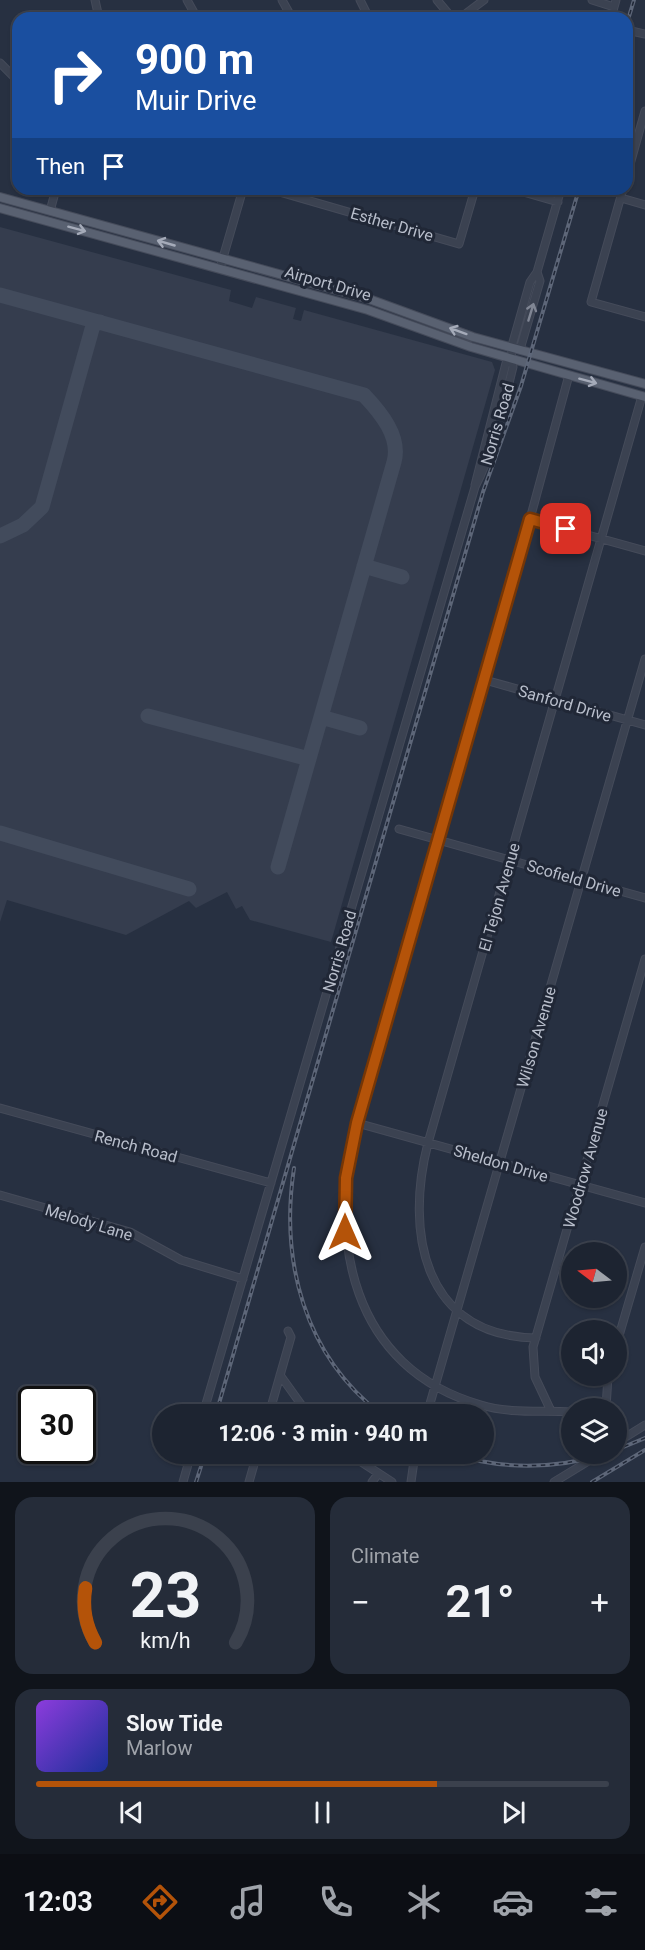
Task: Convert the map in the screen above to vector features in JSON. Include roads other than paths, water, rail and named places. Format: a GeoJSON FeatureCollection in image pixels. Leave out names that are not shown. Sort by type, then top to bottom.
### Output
{"type":"FeatureCollection","features":[{"type":"Feature","properties":{"kind":"main road","name":"Airport Drive"},"geometry":{"type":"LineString","coordinates":[[0,197],[369,299],[514,349],[645,384]]}},
{"type":"Feature","properties":{"kind":"main road","name":"Airport Drive"},"geometry":{"type":"LineString","coordinates":[[0,206],[380,313],[511,359],[643,396]]}},
{"type":"Feature","properties":{"kind":"main road"},"geometry":{"type":"LineString","coordinates":[[0,206],[44,214],[50,211]]}},
{"type":"Feature","properties":{"kind":"street"},"geometry":{"type":"LineString","coordinates":[[437,0],[447,12]]}},
{"type":"Feature","properties":{"kind":"street"},"geometry":{"type":"LineString","coordinates":[[468,12],[484,0]]}},
{"type":"Feature","properties":{"kind":"street"},"geometry":{"type":"LineString","coordinates":[[592,0],[615,3]]}},
{"type":"Feature","properties":{"kind":"street"},"geometry":{"type":"LineString","coordinates":[[0,63],[12,75]]}},
{"type":"Feature","properties":{"kind":"street"},"geometry":{"type":"LineString","coordinates":[[633,154],[645,111]]}},
{"type":"Feature","properties":{"kind":"street"},"geometry":{"type":"LineString","coordinates":[[50,211],[54,195]]}},
{"type":"Feature","properties":{"kind":"street"},"geometry":{"type":"LineString","coordinates":[[220,268],[241,195]]}},
{"type":"Feature","properties":{"kind":"street","name":"Esther Drive"},"geometry":{"type":"LineString","coordinates":[[290,195],[459,244],[473,195]]}},
{"type":"Feature","properties":{"kind":"street"},"geometry":{"type":"LineString","coordinates":[[534,195],[558,202]]}},
{"type":"Feature","properties":{"kind":"street","name":"Norris Road"},"geometry":{"type":"LineString","coordinates":[[206,1404],[475,487],[476,474],[506,363],[511,359],[514,349],[513,342],[527,292],[537,272],[560,195]]}},
{"type":"Feature","properties":{"kind":"street"},"geometry":{"type":"LineString","coordinates":[[622,195],[591,302],[645,317]]}},
{"type":"Feature","properties":{"kind":"street"},"geometry":{"type":"LineString","coordinates":[[621,198],[645,205]]}},
{"type":"Feature","properties":{"kind":"street"},"geometry":{"type":"LineString","coordinates":[[561,1411],[515,1411],[468,1401],[435,1385],[402,1360],[382,1338],[365,1310],[353,1280],[346,1248],[345,1200],[349,1156],[357,1123],[485,680],[569,375]]}},
{"type":"Feature","properties":{"kind":"street","name":"El Tejon Avenue"},"geometry":{"type":"LineString","coordinates":[[536,1338],[489,1330],[457,1310],[433,1280],[420,1245],[419,1190],[428,1143],[643,396]]}},
{"type":"Feature","properties":{"kind":"street"},"geometry":{"type":"LineString","coordinates":[[530,519],[645,551]]}},
{"type":"Feature","properties":{"kind":"street","name":"Wilson Avenue"},"geometry":{"type":"LineString","coordinates":[[430,1404],[645,659]]}},
{"type":"Feature","properties":{"kind":"street","name":"Sanford Drive"},"geometry":{"type":"LineString","coordinates":[[485,680],[645,725]]}},
{"type":"Feature","properties":{"kind":"street","name":"Scofield Drive"},"geometry":{"type":"LineString","coordinates":[[399,829],[645,898]]}},
{"type":"Feature","properties":{"kind":"street","name":"Woodrow Avenue"},"geometry":{"type":"LineString","coordinates":[[551,1411],[535,1377],[532,1356],[645,959]]}},
{"type":"Feature","properties":{"kind":"street","name":"Rench Road"},"geometry":{"type":"LineString","coordinates":[[0,1108],[272,1183]]}},
{"type":"Feature","properties":{"kind":"street","name":"Sheldon Drive"},"geometry":{"type":"LineString","coordinates":[[357,1123],[645,1203]]}},
{"type":"Feature","properties":{"kind":"street","name":"Melody Lane"},"geometry":{"type":"LineString","coordinates":[[0,1195],[130,1232],[181,1260],[243,1279]]}},
{"type":"Feature","properties":{"kind":"street"},"geometry":{"type":"LineString","coordinates":[[624,1320],[645,1247]]}},
{"type":"Feature","properties":{"kind":"street"},"geometry":{"type":"LineString","coordinates":[[271,1404],[291,1337],[288,1330]]}},
{"type":"Feature","properties":{"kind":"street"},"geometry":{"type":"LineString","coordinates":[[280,1375],[301,1404]]}},
{"type":"Feature","properties":{"kind":"street"},"geometry":{"type":"LineString","coordinates":[[627,1435],[645,1425]]}},
{"type":"Feature","properties":{"kind":"street"},"geometry":{"type":"LineString","coordinates":[[183,1482],[188,1464]]}},
{"type":"Feature","properties":{"kind":"street"},"geometry":{"type":"LineString","coordinates":[[249,1482],[254,1464]]}},
{"type":"Feature","properties":{"kind":"street"},"geometry":{"type":"LineString","coordinates":[[364,1464],[392,1482]]}},
{"type":"Feature","properties":{"kind":"street"},"geometry":{"type":"LineString","coordinates":[[411,1482],[414,1464]]}},
{"type":"Feature","properties":{"kind":"street"},"geometry":{"type":"LineString","coordinates":[[554,1482],[584,1464]]}},
{"type":"Feature","properties":{"kind":"street"},"geometry":{"type":"LineString","coordinates":[[372,1482],[378,1474]]}},
{"type":"Feature","properties":{"kind":"railway"},"geometry":{"type":"LineString","coordinates":[[630,12],[634,0]]}},
{"type":"Feature","properties":{"kind":"railway"},"geometry":{"type":"LineString","coordinates":[[219,1404],[483,492],[521,386],[577,195]]}},
{"type":"Feature","properties":{"kind":"railway"},"geometry":{"type":"LineString","coordinates":[[294,1168],[291,1237],[295,1271],[303,1304],[316,1335],[333,1364],[370,1404]]}},
{"type":"Feature","properties":{"kind":"railway"},"geometry":{"type":"LineString","coordinates":[[627,1445],[645,1438]]}},
{"type":"Feature","properties":{"kind":"railway"},"geometry":{"type":"LineString","coordinates":[[592,1482],[645,1450]]}},
{"type":"Feature","properties":{"kind":"railway"},"geometry":{"type":"LineString","coordinates":[[494,1463],[529,1466],[561,1464]]}},
{"type":"Feature","properties":{"kind":"railway"},"geometry":{"type":"LineString","coordinates":[[196,1482],[202,1464]]}}]}
